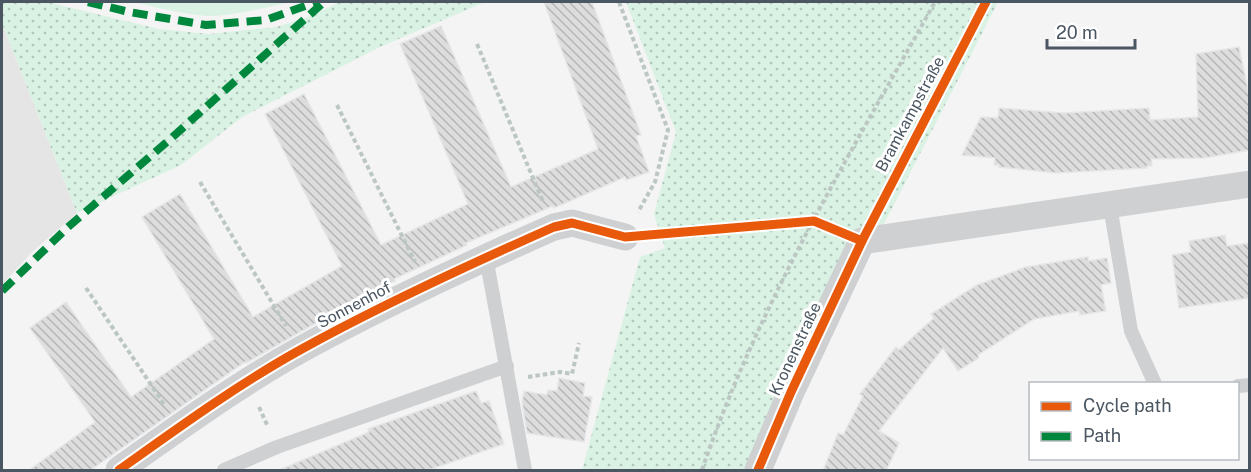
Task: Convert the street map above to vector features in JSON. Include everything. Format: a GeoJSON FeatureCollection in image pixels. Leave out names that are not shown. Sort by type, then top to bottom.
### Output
{"type":"FeatureCollection","features":[{"type":"Feature","properties":{"kind":"street"},"geometry":{"type":"LineString","coordinates":[[862,241],[1250,184]]}},
{"type":"Feature","properties":{"kind":"street","name":"Sonnenhof"},"geometry":{"type":"LineString","coordinates":[[119,471],[247,382],[300,350],[426,284],[554,227],[572,223],[625,237]]}},
{"type":"Feature","properties":{"kind":"street","name":"Kronenstraße"},"geometry":{"type":"LineString","coordinates":[[758,471],[791,392],[862,241]]}},
{"type":"Feature","properties":{"kind":"lane"},"geometry":{"type":"LineString","coordinates":[[1110,206],[1131,331],[1154,382]]}},
{"type":"Feature","properties":{"kind":"lane"},"geometry":{"type":"LineString","coordinates":[[486,257],[525,471]]}},
{"type":"Feature","properties":{"kind":"lane"},"geometry":{"type":"LineString","coordinates":[[225,471],[277,447],[508,373]]}},
{"type":"Feature","properties":{"kind":"path"},"geometry":{"type":"LineString","coordinates":[[619,2],[668,130],[655,182],[625,237]]}},
{"type":"Feature","properties":{"kind":"path"},"geometry":{"type":"LineString","coordinates":[[702,471],[716,427],[747,352],[814,221],[935,2]]}},
{"type":"Feature","properties":{"kind":"path"},"geometry":{"type":"LineString","coordinates":[[477,44],[554,227]]}},
{"type":"Feature","properties":{"kind":"path"},"geometry":{"type":"LineString","coordinates":[[337,105],[426,284]]}},
{"type":"Feature","properties":{"kind":"path"},"geometry":{"type":"LineString","coordinates":[[200,182],[300,350]]}},
{"type":"Feature","properties":{"kind":"path"},"geometry":{"type":"LineString","coordinates":[[802,222],[814,221],[862,241]]}},
{"type":"Feature","properties":{"kind":"path"},"geometry":{"type":"LineString","coordinates":[[86,288],[180,427]]}},
{"type":"Feature","properties":{"kind":"path"},"geometry":{"type":"LineString","coordinates":[[508,373],[560,372],[572,374],[579,343]]}},
{"type":"Feature","properties":{"kind":"path"},"geometry":{"type":"LineString","coordinates":[[247,382],[277,447]]}},
{"type":"Feature","properties":{"kind":"shaded area"},"geometry":{"type":"Polygon","coordinates":[[[2,24],[77,213],[32,252],[2,285],[2,24]]]}},
{"type":"Feature","properties":{"kind":"green space"},"geometry":{"type":"Polygon","coordinates":[[[2,2],[47,2],[159,29],[209,34],[276,27],[306,18],[340,2],[485,2],[380,47],[242,117],[181,165],[77,213],[2,24],[2,2]]]}},
{"type":"Feature","properties":{"kind":"green space"},"geometry":{"type":"Polygon","coordinates":[[[134,2],[289,2],[260,9],[207,16],[134,2]]]}},
{"type":"Feature","properties":{"kind":"green space"},"geometry":{"type":"Polygon","coordinates":[[[626,2],[998,2],[868,255],[768,470],[582,470],[640,257],[665,248],[654,214],[676,132],[626,2]]]}},
{"type":"Feature","properties":{"kind":"building"},"geometry":{"type":"Polygon","coordinates":[[[544,2],[592,2],[641,135],[636,136],[649,172],[626,180],[625,177],[554,208],[553,206],[466,243],[467,245],[394,279],[395,281],[372,291],[245,362],[89,471],[28,471],[95,422],[30,328],[66,302],[131,397],[214,339],[142,217],[180,194],[253,317],[342,266],[265,114],[304,94],[381,245],[468,204],[400,44],[441,26],[511,187],[598,149],[544,2]]]}},
{"type":"Feature","properties":{"kind":"building"},"geometry":{"type":"Polygon","coordinates":[[[1239,47],[1250,99],[1250,150],[1204,158],[1151,159],[1152,166],[1147,166],[1147,168],[1056,173],[999,167],[999,165],[994,165],[995,158],[962,155],[981,117],[998,118],[999,108],[1064,113],[1149,108],[1150,120],[1198,117],[1196,54],[1239,47]]]}},
{"type":"Feature","properties":{"kind":"building"},"geometry":{"type":"Polygon","coordinates":[[[1225,235],[1227,246],[1250,243],[1250,298],[1179,308],[1172,255],[1191,252],[1189,241],[1225,235]]]}},
{"type":"Feature","properties":{"kind":"building"},"geometry":{"type":"Polygon","coordinates":[[[1088,257],[1088,261],[1107,258],[1111,283],[1101,285],[1106,311],[1080,315],[1079,311],[1034,319],[978,355],[979,358],[958,371],[943,348],[879,431],[899,443],[886,471],[823,471],[838,433],[843,435],[863,396],[860,394],[896,347],[899,350],[934,318],[931,314],[977,285],[1026,267],[1088,257]]]}},
{"type":"Feature","properties":{"kind":"building"},"geometry":{"type":"Polygon","coordinates":[[[559,378],[585,383],[583,396],[592,397],[584,442],[527,433],[522,402],[524,391],[547,395],[548,390],[557,391],[559,378]]]}},
{"type":"Feature","properties":{"kind":"building"},"geometry":{"type":"Polygon","coordinates":[[[476,391],[481,403],[489,401],[504,444],[426,471],[277,471],[369,432],[368,429],[476,391]]]}},
{"type":"Feature","properties":{"kind":"marked path"},"geometry":{"type":"LineString","coordinates":[[88,2],[129,12],[206,25],[266,20],[316,2]]}},
{"type":"Feature","properties":{"kind":"marked path"},"geometry":{"type":"LineString","coordinates":[[2,291],[68,227],[324,2]]}},
{"type":"Feature","properties":{"kind":"cycle path","name":"Bramkampstraße"},"geometry":{"type":"LineString","coordinates":[[758,470],[791,392],[862,241],[986,2]]}},
{"type":"Feature","properties":{"kind":"cycle path"},"geometry":{"type":"LineString","coordinates":[[119,470],[231,392],[300,350],[426,286],[554,227],[572,223],[625,237],[814,221],[862,241]]}}]}
